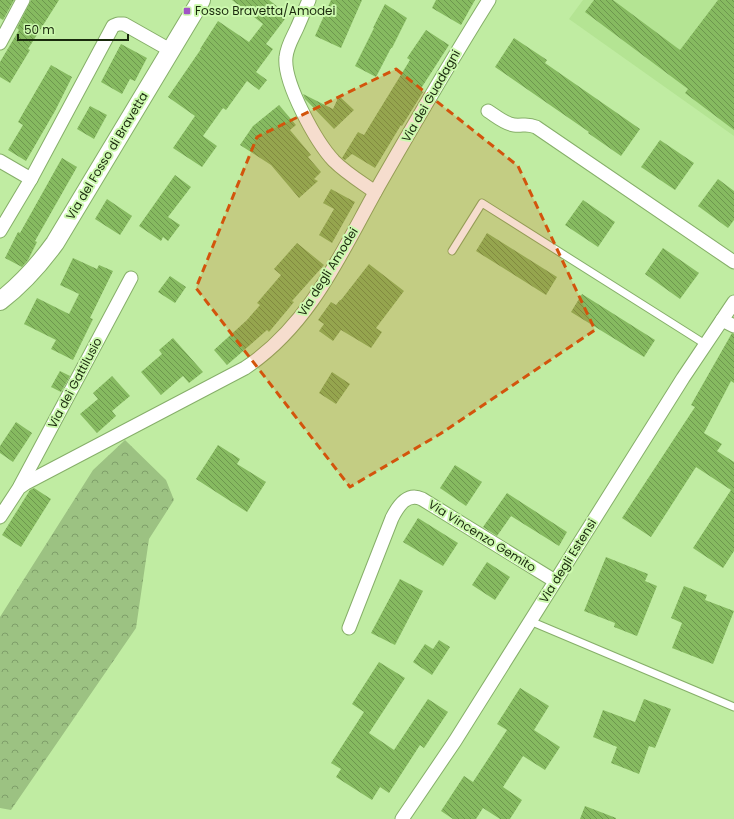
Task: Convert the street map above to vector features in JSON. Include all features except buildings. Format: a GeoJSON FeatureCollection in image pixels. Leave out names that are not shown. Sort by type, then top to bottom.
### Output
{"type":"FeatureCollection","features":[{"type":"Feature","properties":{"kind":"main road","name":"Via del Fosso di Bravetta"},"geometry":{"type":"LineString","coordinates":[[0,301],[25,280],[55,243],[201,0]]}},
{"type":"Feature","properties":{"kind":"street"},"geometry":{"type":"LineString","coordinates":[[0,43],[23,0]]}},
{"type":"Feature","properties":{"kind":"street"},"geometry":{"type":"LineString","coordinates":[[309,0],[286,54],[286,69],[292,89],[308,122],[330,156],[340,167],[375,192]]}},
{"type":"Feature","properties":{"kind":"street","name":"Via dei Guadagni"},"geometry":{"type":"LineString","coordinates":[[375,192],[436,84],[489,0]]}},
{"type":"Feature","properties":{"kind":"street"},"geometry":{"type":"LineString","coordinates":[[0,231],[31,179],[113,26],[124,24],[170,50]]}},
{"type":"Feature","properties":{"kind":"street"},"geometry":{"type":"LineString","coordinates":[[488,111],[510,124],[526,124],[536,127],[734,262]]}},
{"type":"Feature","properties":{"kind":"street"},"geometry":{"type":"LineString","coordinates":[[0,161],[31,179]]}},
{"type":"Feature","properties":{"kind":"street","name":"Via degli Amodei"},"geometry":{"type":"LineString","coordinates":[[0,517],[19,488],[58,465],[132,428],[245,368],[266,354],[291,328],[312,301],[340,259],[375,192]]}},
{"type":"Feature","properties":{"kind":"street","name":"Via dei Gattilusio"},"geometry":{"type":"LineString","coordinates":[[19,488],[131,278]]}},
{"type":"Feature","properties":{"kind":"street","name":"Via degli Estensi"},"geometry":{"type":"LineString","coordinates":[[402,819],[455,741],[705,344],[734,302]]}},
{"type":"Feature","properties":{"kind":"street"},"geometry":{"type":"LineString","coordinates":[[722,320],[734,326]]}},
{"type":"Feature","properties":{"kind":"street","name":"Via Vincenzo Gemito"},"geometry":{"type":"LineString","coordinates":[[349,628],[392,518],[400,504],[412,497],[419,497],[555,581]]}},
{"type":"Feature","properties":{"kind":"lane"},"geometry":{"type":"LineString","coordinates":[[452,251],[482,203],[705,344]]}},
{"type":"Feature","properties":{"kind":"lane"},"geometry":{"type":"LineString","coordinates":[[530,621],[734,707]]}},
{"type":"Feature","properties":{"kind":"highlighted area"},"geometry":{"type":"Polygon","coordinates":[[[396,69],[518,166],[595,330],[440,434],[350,487],[196,288],[257,137],[396,69]]]}},
{"type":"Feature","properties":{"kind":"shaded area"},"geometry":{"type":"Polygon","coordinates":[[[583,0],[734,0],[734,136],[569,19],[583,0]]]}},
{"type":"Feature","properties":{"kind":"green space"},"geometry":{"type":"Polygon","coordinates":[[[125,440],[166,480],[174,500],[149,539],[136,628],[11,810],[0,808],[0,617],[93,470],[125,440]]]}},
{"type":"Feature","properties":{"kind":"place","name":"Fosso Bravetta/Amodei"},"geometry":{"type":"Point","coordinates":[187,11]}}]}
